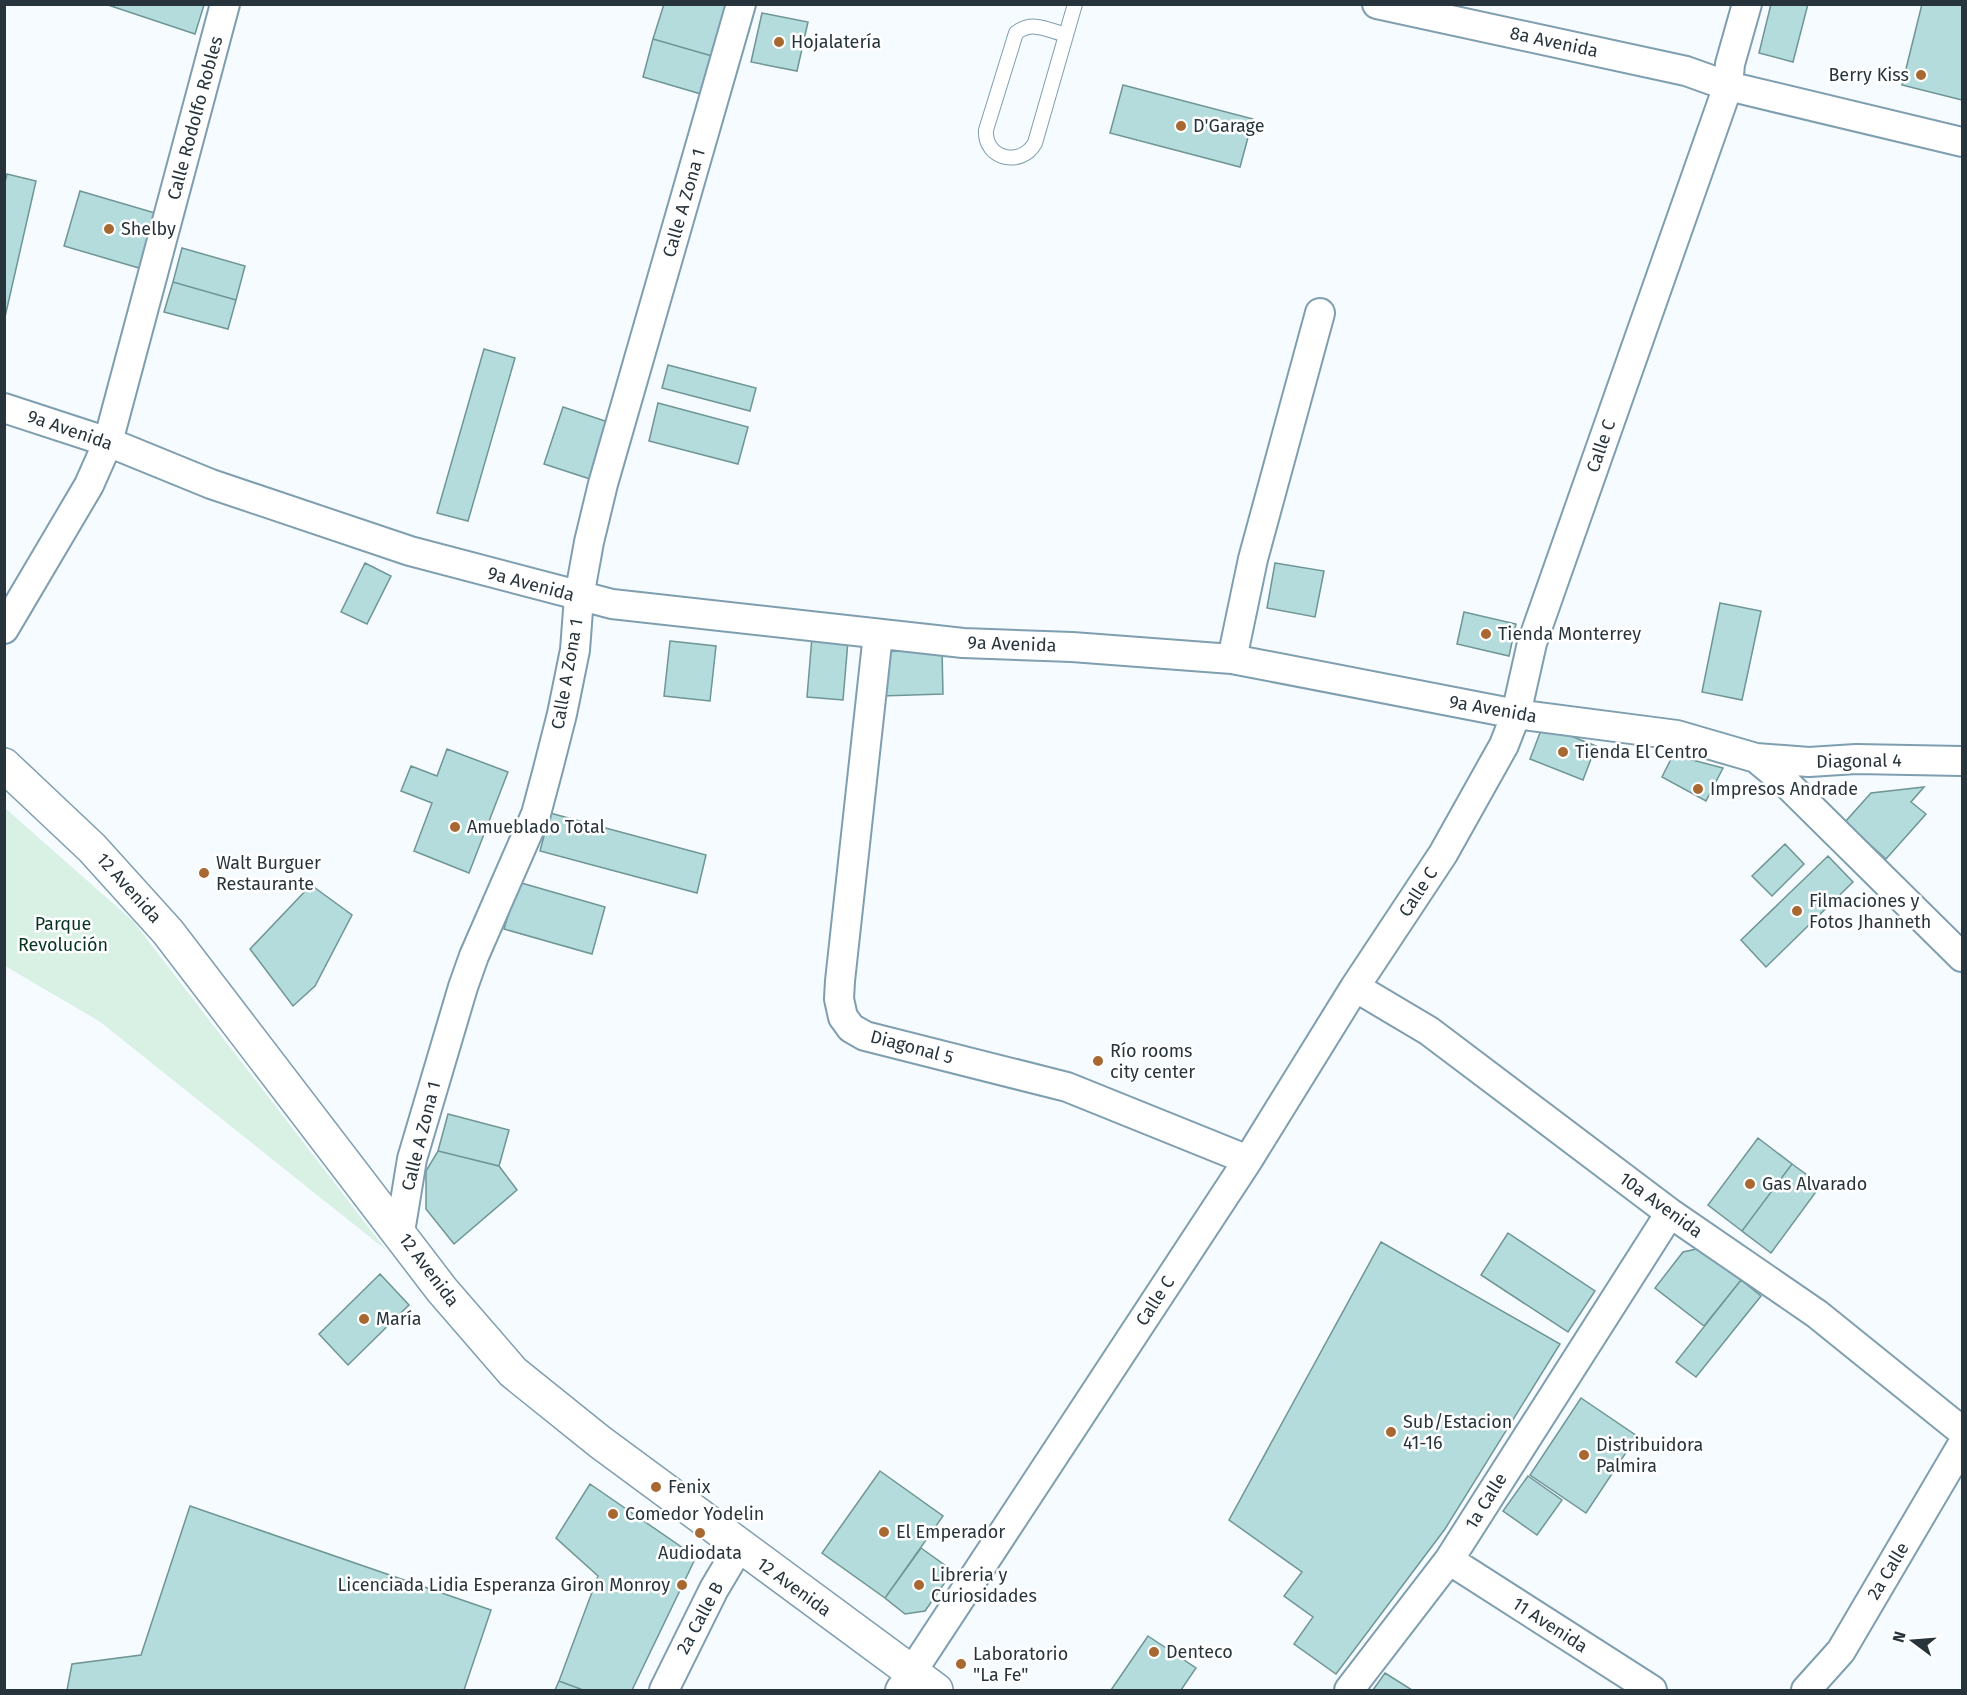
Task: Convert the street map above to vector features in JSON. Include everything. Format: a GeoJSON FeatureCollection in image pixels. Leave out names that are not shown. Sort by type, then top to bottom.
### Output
{"type":"FeatureCollection","features":[{"type":"Feature","properties":{"kind":"street","name":"Calle Rodolfo Robles"},"geometry":{"type":"LineString","coordinates":[[4,630],[89,485],[108,442],[225,4]]}},
{"type":"Feature","properties":{"kind":"street","name":"Calle A Zona 1"},"geometry":{"type":"LineString","coordinates":[[400,1232],[412,1159],[463,987],[474,956],[536,813],[562,714],[575,650],[579,597],[603,484],[741,4]]}},
{"type":"Feature","properties":{"kind":"street","name":"8a Avenida"},"geometry":{"type":"LineString","coordinates":[[1377,4],[1686,71],[1728,86],[1962,142]]}},
{"type":"Feature","properties":{"kind":"street","name":"Calle C"},"geometry":{"type":"LineString","coordinates":[[916,1685],[1355,987],[1443,854],[1504,745],[1516,714],[1532,643],[1728,86],[1730,64],[1747,4]]}},
{"type":"Feature","properties":{"kind":"street"},"geometry":{"type":"LineString","coordinates":[[1232,659],[1253,559],[1320,313]]}},
{"type":"Feature","properties":{"kind":"street","name":"9a Avenida"},"geometry":{"type":"LineString","coordinates":[[4,408],[108,442],[211,484],[410,551],[579,597],[671,612],[963,643],[1071,647],[1232,659],[1516,714],[1677,735],[1755,758],[1786,783],[1962,957]]}},
{"type":"Feature","properties":{"kind":"street","name":"Diagonal 5"},"geometry":{"type":"LineString","coordinates":[[878,634],[840,981],[839,999],[843,1017],[851,1028],[883,1042],[1067,1087],[1248,1160]]}},
{"type":"Feature","properties":{"kind":"street","name":"Diagonal 4"},"geometry":{"type":"LineString","coordinates":[[1755,758],[1809,762],[1856,759],[1962,761]]}},
{"type":"Feature","properties":{"kind":"street","name":"12 Avenida"},"geometry":{"type":"LineString","coordinates":[[4,765],[92,848],[168,932],[400,1232],[442,1290],[513,1372],[600,1442],[916,1685]]}},
{"type":"Feature","properties":{"kind":"street","name":"10a Avenida"},"geometry":{"type":"LineString","coordinates":[[1355,987],[1429,1031],[1670,1213],[1816,1314],[1962,1431]]}},
{"type":"Feature","properties":{"kind":"street","name":"1a Calle"},"geometry":{"type":"LineString","coordinates":[[1349,1690],[1449,1560],[1670,1213]]}},
{"type":"Feature","properties":{"kind":"street","name":"2a Calle"},"geometry":{"type":"LineString","coordinates":[[1806,1690],[1841,1651],[1962,1445]]}},
{"type":"Feature","properties":{"kind":"street","name":"2a Calle B"},"geometry":{"type":"LineString","coordinates":[[664,1690],[714,1590],[739,1547]]}},
{"type":"Feature","properties":{"kind":"street","name":"11 Avenida"},"geometry":{"type":"LineString","coordinates":[[1449,1560],[1652,1690]]}},
{"type":"Feature","properties":{"kind":"lane"},"geometry":{"type":"LineString","coordinates":[[1066,35],[1033,25],[1024,26],[1016,33],[986,130],[986,140],[991,149],[1012,158],[1022,158],[1035,143],[1075,4]]}},
{"type":"Feature","properties":{"kind":"green space","name":"Parque Revolución"},"geometry":{"type":"Polygon","coordinates":[[[5,808],[133,921],[386,1250],[99,1021],[5,966],[5,808]]]}},
{"type":"Feature","properties":{"kind":"building"},"geometry":{"type":"Polygon","coordinates":[[[105,4],[202,4],[204,5],[195,34],[105,4]]]}},
{"type":"Feature","properties":{"kind":"building"},"geometry":{"type":"Polygon","coordinates":[[[664,4],[726,4],[712,56],[653,39],[664,4]]]}},
{"type":"Feature","properties":{"kind":"building"},"geometry":{"type":"Polygon","coordinates":[[[1771,4],[1808,4],[1793,62],[1759,53],[1771,4]]]}},
{"type":"Feature","properties":{"kind":"building"},"geometry":{"type":"Polygon","coordinates":[[[1922,4],[1962,4],[1962,100],[1902,85],[1922,4]]]}},
{"type":"Feature","properties":{"kind":"building","name":"Hojalatería"},"geometry":{"type":"Polygon","coordinates":[[[762,13],[808,22],[797,71],[751,62],[762,13]]]}},
{"type":"Feature","properties":{"kind":"building"},"geometry":{"type":"Polygon","coordinates":[[[653,39],[712,56],[701,94],[643,77],[653,39]]]}},
{"type":"Feature","properties":{"kind":"building","name":"D'Garage"},"geometry":{"type":"Polygon","coordinates":[[[1123,85],[1253,119],[1240,167],[1110,133],[1123,85]]]}},
{"type":"Feature","properties":{"kind":"building"},"geometry":{"type":"Polygon","coordinates":[[[7,174],[36,181],[5,317],[4,186],[7,174]]]}},
{"type":"Feature","properties":{"kind":"building","name":"Shelby"},"geometry":{"type":"Polygon","coordinates":[[[80,191],[155,213],[139,268],[64,246],[80,191]]]}},
{"type":"Feature","properties":{"kind":"building"},"geometry":{"type":"Polygon","coordinates":[[[182,248],[245,266],[236,300],[173,282],[182,248]]]}},
{"type":"Feature","properties":{"kind":"building"},"geometry":{"type":"Polygon","coordinates":[[[173,282],[236,300],[228,329],[164,312],[173,282]]]}},
{"type":"Feature","properties":{"kind":"building"},"geometry":{"type":"Polygon","coordinates":[[[484,349],[515,358],[468,521],[437,513],[484,349]]]}},
{"type":"Feature","properties":{"kind":"building"},"geometry":{"type":"Polygon","coordinates":[[[668,365],[756,388],[750,411],[662,388],[668,365]]]}},
{"type":"Feature","properties":{"kind":"building"},"geometry":{"type":"Polygon","coordinates":[[[658,403],[748,427],[738,464],[649,441],[658,403]]]}},
{"type":"Feature","properties":{"kind":"building"},"geometry":{"type":"Polygon","coordinates":[[[563,407],[608,422],[590,479],[544,464],[563,407]]]}},
{"type":"Feature","properties":{"kind":"building"},"geometry":{"type":"Polygon","coordinates":[[[365,563],[391,576],[367,624],[341,612],[365,563]]]}},
{"type":"Feature","properties":{"kind":"building"},"geometry":{"type":"Polygon","coordinates":[[[1275,563],[1324,571],[1315,617],[1267,608],[1275,563]]]}},
{"type":"Feature","properties":{"kind":"building"},"geometry":{"type":"Polygon","coordinates":[[[1720,603],[1761,611],[1742,700],[1702,692],[1720,603]]]}},
{"type":"Feature","properties":{"kind":"building","name":"Tienda Monterrey"},"geometry":{"type":"Polygon","coordinates":[[[1464,612],[1516,624],[1509,656],[1457,644],[1464,612]]]}},
{"type":"Feature","properties":{"kind":"building"},"geometry":{"type":"Polygon","coordinates":[[[812,637],[848,641],[843,700],[807,697],[812,637]]]}},
{"type":"Feature","properties":{"kind":"building"},"geometry":{"type":"Polygon","coordinates":[[[670,641],[716,646],[710,701],[664,696],[670,641]]]}},
{"type":"Feature","properties":{"kind":"building"},"geometry":{"type":"Polygon","coordinates":[[[942,649],[943,694],[881,696],[880,652],[942,649]]]}},
{"type":"Feature","properties":{"kind":"building","name":"Tienda El Centro"},"geometry":{"type":"Polygon","coordinates":[[[1543,725],[1596,746],[1583,780],[1530,759],[1543,725]]]}},
{"type":"Feature","properties":{"kind":"building","name":"Amueblado Total"},"geometry":{"type":"Polygon","coordinates":[[[447,749],[508,772],[469,873],[414,851],[432,803],[401,791],[411,766],[437,776],[447,749]]]}},
{"type":"Feature","properties":{"kind":"building","name":"Impresos Andrade"},"geometry":{"type":"Polygon","coordinates":[[[1673,755],[1723,768],[1706,801],[1662,777],[1673,755]]]}},
{"type":"Feature","properties":{"kind":"building"},"geometry":{"type":"Polygon","coordinates":[[[1924,787],[1911,802],[1926,814],[1886,859],[1845,822],[1871,793],[1924,787]]]}},
{"type":"Feature","properties":{"kind":"building"},"geometry":{"type":"Polygon","coordinates":[[[550,813],[706,855],[697,893],[540,851],[550,813]]]}},
{"type":"Feature","properties":{"kind":"building"},"geometry":{"type":"Polygon","coordinates":[[[1785,844],[1804,864],[1772,896],[1752,876],[1785,844]]]}},
{"type":"Feature","properties":{"kind":"building","name":"Filmaciones y Fotos Jhanneth"},"geometry":{"type":"Polygon","coordinates":[[[1828,856],[1853,882],[1766,967],[1741,940],[1828,856]]]}},
{"type":"Feature","properties":{"kind":"building"},"geometry":{"type":"Polygon","coordinates":[[[518,882],[605,907],[592,954],[504,929],[518,882]]]}},
{"type":"Feature","properties":{"kind":"building"},"geometry":{"type":"Polygon","coordinates":[[[311,885],[352,915],[315,986],[293,1006],[250,949],[311,885]]]}},
{"type":"Feature","properties":{"kind":"building"},"geometry":{"type":"Polygon","coordinates":[[[448,1114],[509,1130],[499,1166],[438,1151],[448,1114]]]}},
{"type":"Feature","properties":{"kind":"building","name":"Gas Alvarado"},"geometry":{"type":"Polygon","coordinates":[[[1758,1138],[1792,1164],[1742,1231],[1708,1205],[1758,1138]]]}},
{"type":"Feature","properties":{"kind":"building"},"geometry":{"type":"Polygon","coordinates":[[[438,1151],[499,1166],[517,1190],[454,1244],[426,1209],[426,1171],[438,1151]]]}},
{"type":"Feature","properties":{"kind":"building"},"geometry":{"type":"Polygon","coordinates":[[[1792,1164],[1821,1185],[1771,1253],[1742,1231],[1792,1164]]]}},
{"type":"Feature","properties":{"kind":"building"},"geometry":{"type":"Polygon","coordinates":[[[1508,1233],[1595,1291],[1568,1332],[1481,1275],[1508,1233]]]}},
{"type":"Feature","properties":{"kind":"building","name":"Sub/Estacion 41-16"},"geometry":{"type":"Polygon","coordinates":[[[1381,1242],[1560,1344],[1445,1529],[1336,1674],[1294,1644],[1313,1617],[1284,1596],[1302,1572],[1229,1520],[1381,1242]]]}},
{"type":"Feature","properties":{"kind":"building"},"geometry":{"type":"Polygon","coordinates":[[[1701,1248],[1741,1280],[1704,1326],[1655,1288],[1683,1252],[1701,1248]]]}},
{"type":"Feature","properties":{"kind":"building","name":"María"},"geometry":{"type":"Polygon","coordinates":[[[380,1274],[409,1305],[348,1365],[319,1334],[380,1274]]]}},
{"type":"Feature","properties":{"kind":"building"},"geometry":{"type":"Polygon","coordinates":[[[1741,1280],[1761,1296],[1696,1377],[1676,1362],[1741,1280]]]}},
{"type":"Feature","properties":{"kind":"building","name":"Distribuidora Palmira"},"geometry":{"type":"Polygon","coordinates":[[[1581,1398],[1637,1436],[1586,1513],[1530,1475],[1581,1398]]]}},
{"type":"Feature","properties":{"kind":"building","name":"El Emperador"},"geometry":{"type":"Polygon","coordinates":[[[880,1471],[943,1516],[885,1598],[822,1553],[880,1471]]]}},
{"type":"Feature","properties":{"kind":"building"},"geometry":{"type":"Polygon","coordinates":[[[1528,1476],[1562,1500],[1537,1535],[1503,1511],[1528,1476]]]}},
{"type":"Feature","properties":{"kind":"building"},"geometry":{"type":"Polygon","coordinates":[[[590,1484],[696,1557],[632,1690],[583,1690],[559,1681],[598,1576],[556,1538],[590,1484]]]}},
{"type":"Feature","properties":{"kind":"building"},"geometry":{"type":"Polygon","coordinates":[[[190,1506],[491,1610],[464,1690],[67,1690],[72,1664],[141,1655],[190,1506]]]}},
{"type":"Feature","properties":{"kind":"building","name":"Libreria y Curiosidades"},"geometry":{"type":"Polygon","coordinates":[[[921,1548],[953,1571],[925,1611],[905,1614],[885,1598],[921,1548]]]}},
{"type":"Feature","properties":{"kind":"building","name":"Denteco"},"geometry":{"type":"Polygon","coordinates":[[[1148,1636],[1196,1668],[1181,1690],[1111,1690],[1148,1636]]]}},
{"type":"Feature","properties":{"kind":"building"},"geometry":{"type":"Polygon","coordinates":[[[1385,1673],[1412,1690],[1373,1690],[1385,1673]]]}},
{"type":"Feature","properties":{"kind":"building"},"geometry":{"type":"Polygon","coordinates":[[[559,1681],[583,1690],[555,1690],[559,1681]]]}},
{"type":"Feature","properties":{"kind":"place","name":"Hojalatería"},"geometry":{"type":"Point","coordinates":[779,42]}},
{"type":"Feature","properties":{"kind":"place","name":"Berry Kiss"},"geometry":{"type":"Point","coordinates":[1921,75]}},
{"type":"Feature","properties":{"kind":"place","name":"D'Garage"},"geometry":{"type":"Point","coordinates":[1181,126]}},
{"type":"Feature","properties":{"kind":"place","name":"Shelby"},"geometry":{"type":"Point","coordinates":[109,229]}},
{"type":"Feature","properties":{"kind":"place","name":"Tienda Monterrey"},"geometry":{"type":"Point","coordinates":[1486,634]}},
{"type":"Feature","properties":{"kind":"place","name":"Tienda El Centro"},"geometry":{"type":"Point","coordinates":[1563,752]}},
{"type":"Feature","properties":{"kind":"place","name":"Impresos Andrade"},"geometry":{"type":"Point","coordinates":[1698,789]}},
{"type":"Feature","properties":{"kind":"place","name":"Amueblado Total"},"geometry":{"type":"Point","coordinates":[455,827]}},
{"type":"Feature","properties":{"kind":"place","name":"Walt Burguer Restaurante"},"geometry":{"type":"Point","coordinates":[204,873]}},
{"type":"Feature","properties":{"kind":"place","name":"Filmaciones y Fotos Jhanneth"},"geometry":{"type":"Point","coordinates":[1797,911]}},
{"type":"Feature","properties":{"kind":"place","name":"Río rooms city center"},"geometry":{"type":"Point","coordinates":[1098,1061]}},
{"type":"Feature","properties":{"kind":"place","name":"Gas Alvarado"},"geometry":{"type":"Point","coordinates":[1750,1184]}},
{"type":"Feature","properties":{"kind":"place","name":"María"},"geometry":{"type":"Point","coordinates":[364,1319]}},
{"type":"Feature","properties":{"kind":"place","name":"Sub/Estacion 41-16"},"geometry":{"type":"Point","coordinates":[1391,1432]}},
{"type":"Feature","properties":{"kind":"place","name":"Distribuidora Palmira"},"geometry":{"type":"Point","coordinates":[1584,1455]}},
{"type":"Feature","properties":{"kind":"place","name":"Fenix"},"geometry":{"type":"Point","coordinates":[656,1487]}},
{"type":"Feature","properties":{"kind":"place","name":"Comedor Yodelin"},"geometry":{"type":"Point","coordinates":[613,1514]}},
{"type":"Feature","properties":{"kind":"place","name":"El Emperador"},"geometry":{"type":"Point","coordinates":[884,1532]}},
{"type":"Feature","properties":{"kind":"place","name":"Audiodata"},"geometry":{"type":"Point","coordinates":[700,1533]}},
{"type":"Feature","properties":{"kind":"place","name":"Licenciada Lidia Esperanza Giron Monroy"},"geometry":{"type":"Point","coordinates":[682,1585]}},
{"type":"Feature","properties":{"kind":"place","name":"Libreria y Curiosidades"},"geometry":{"type":"Point","coordinates":[919,1585]}},
{"type":"Feature","properties":{"kind":"place","name":"Denteco"},"geometry":{"type":"Point","coordinates":[1154,1652]}},
{"type":"Feature","properties":{"kind":"place","name":"Laboratorio \"La Fe\""},"geometry":{"type":"Point","coordinates":[961,1664]}}]}
